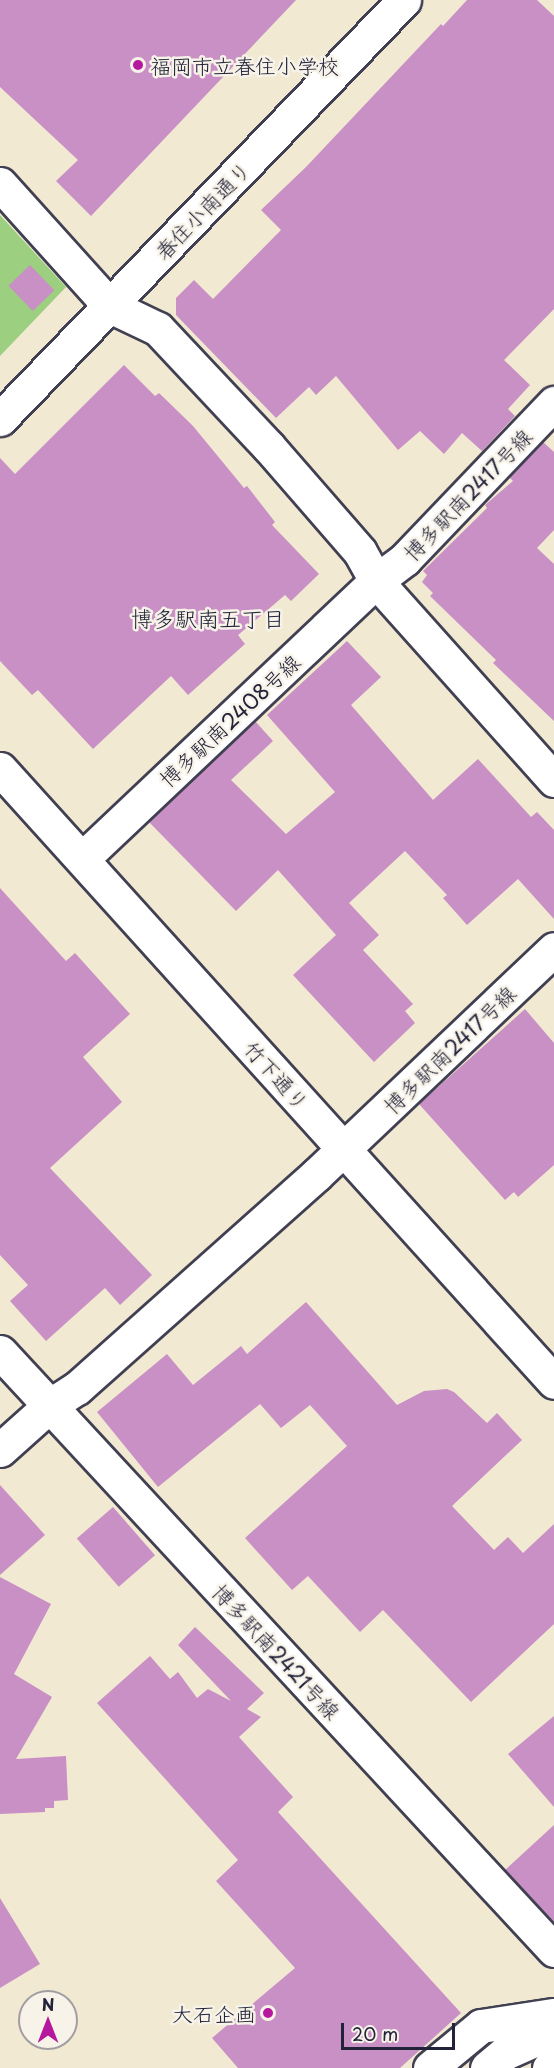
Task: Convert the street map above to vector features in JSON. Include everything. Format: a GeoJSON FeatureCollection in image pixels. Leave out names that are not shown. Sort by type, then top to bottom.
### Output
{"type":"FeatureCollection","features":[{"type":"Feature","properties":{"kind":"street","name":"春住小南通り"},"geometry":{"type":"LineString","coordinates":[[0,419],[404,0]]}},
{"type":"Feature","properties":{"kind":"street"},"geometry":{"type":"LineString","coordinates":[[0,184],[110,306],[158,329],[314,499],[360,552],[376,581],[554,780]]}},
{"type":"Feature","properties":{"kind":"street","name":"博多駅南2417号線"},"geometry":{"type":"LineString","coordinates":[[376,581],[405,559],[554,403]]}},
{"type":"Feature","properties":{"kind":"street","name":"博多駅南2408号線"},"geometry":{"type":"LineString","coordinates":[[82,859],[376,581]]}},
{"type":"Feature","properties":{"kind":"street","name":"竹下通り"},"geometry":{"type":"LineString","coordinates":[[0,768],[554,1382]]}},
{"type":"Feature","properties":{"kind":"street","name":"博多駅南2417号線"},"geometry":{"type":"LineString","coordinates":[[0,1450],[49,1406],[77,1388],[343,1149],[554,949]]}},
{"type":"Feature","properties":{"kind":"street","name":"博多駅南2421号線"},"geometry":{"type":"LineString","coordinates":[[0,1352],[554,1950]]}},
{"type":"Feature","properties":{"kind":"street"},"geometry":{"type":"LineString","coordinates":[[430,2068],[481,2026],[554,2015]]}},
{"type":"Feature","properties":{"kind":"street"},"geometry":{"type":"LineString","coordinates":[[487,2068],[505,2053],[554,2031]]}},
{"type":"Feature","properties":{"kind":"street"},"geometry":{"type":"LineString","coordinates":[[549,2068],[554,2062]]}},
{"type":"Feature","properties":{"kind":"green space"},"geometry":{"type":"Polygon","coordinates":[[[0,215],[66,287],[0,356],[0,215]]]}},
{"type":"Feature","properties":{"kind":"building","name":"福岡市立春住小学校"},"geometry":{"type":"Polygon","coordinates":[[[0,0],[296,0],[91,216],[56,181],[78,160],[0,87],[0,0]]]}},
{"type":"Feature","properties":{"kind":"building"},"geometry":{"type":"Polygon","coordinates":[[[467,0],[537,0],[554,16],[554,309],[504,360],[530,385],[508,409],[515,416],[482,451],[462,433],[444,454],[420,431],[398,450],[336,376],[316,395],[309,387],[276,418],[176,315],[176,298],[194,280],[213,299],[281,230],[261,210],[306,167],[441,24],[443,26],[467,0]]]}},
{"type":"Feature","properties":{"kind":"building"},"geometry":{"type":"Polygon","coordinates":[[[30,265],[54,290],[33,311],[8,286],[30,265]]]}},
{"type":"Feature","properties":{"kind":"building"},"geometry":{"type":"Polygon","coordinates":[[[124,365],[155,396],[159,393],[193,426],[244,488],[247,486],[275,522],[272,525],[319,574],[291,601],[285,595],[238,635],[245,644],[188,695],[171,676],[93,749],[38,690],[32,695],[0,661],[0,458],[15,474],[124,365]]]}},
{"type":"Feature","properties":{"kind":"building"},"geometry":{"type":"Polygon","coordinates":[[[543,442],[554,452],[554,530],[537,548],[554,564],[554,721],[493,663],[496,660],[430,596],[433,593],[422,582],[427,575],[423,571],[487,508],[485,505],[513,481],[509,477],[543,442]]]}},
{"type":"Feature","properties":{"kind":"building"},"geometry":{"type":"Polygon","coordinates":[[[347,641],[381,677],[351,705],[433,800],[478,759],[531,817],[537,812],[554,830],[554,919],[518,879],[467,925],[443,898],[447,895],[405,851],[349,903],[379,935],[363,950],[413,1004],[405,1011],[415,1023],[374,1062],[293,975],[336,935],[278,870],[236,911],[149,822],[255,721],[273,741],[231,780],[286,834],[335,792],[267,715],[347,641]]]}},
{"type":"Feature","properties":{"kind":"building"},"geometry":{"type":"Polygon","coordinates":[[[0,888],[66,961],[75,953],[130,1014],[83,1057],[122,1102],[50,1168],[152,1275],[120,1305],[105,1288],[46,1341],[10,1301],[28,1285],[0,1255],[0,888]]]}},
{"type":"Feature","properties":{"kind":"building"},"geometry":{"type":"Polygon","coordinates":[[[525,1009],[554,1043],[554,1165],[518,1197],[514,1192],[505,1200],[419,1104],[525,1009]]]}},
{"type":"Feature","properties":{"kind":"building"},"geometry":{"type":"Polygon","coordinates":[[[306,1302],[397,1405],[424,1391],[447,1389],[454,1392],[487,1423],[497,1413],[522,1440],[452,1506],[494,1550],[508,1537],[523,1553],[554,1524],[554,1624],[471,1702],[383,1610],[360,1632],[308,1576],[292,1590],[245,1538],[347,1446],[310,1405],[281,1428],[260,1404],[158,1487],[97,1412],[167,1354],[193,1385],[241,1346],[247,1354],[306,1302]]]}},
{"type":"Feature","properties":{"kind":"building"},"geometry":{"type":"Polygon","coordinates":[[[0,1485],[45,1535],[0,1575],[0,1485]]]}},
{"type":"Feature","properties":{"kind":"building"},"geometry":{"type":"Polygon","coordinates":[[[113,1507],[155,1555],[119,1587],[77,1538],[113,1507]]]}},
{"type":"Feature","properties":{"kind":"building"},"geometry":{"type":"Polygon","coordinates":[[[0,1577],[51,1604],[14,1674],[52,1697],[16,1759],[66,1756],[68,1800],[54,1801],[54,1808],[45,1808],[45,1812],[0,1814],[0,1577]]]}},
{"type":"Feature","properties":{"kind":"building"},"geometry":{"type":"Polygon","coordinates":[[[195,1627],[264,1693],[247,1709],[261,1717],[239,1737],[293,1797],[278,1812],[461,2013],[400,2068],[238,2068],[212,2038],[295,1968],[216,1881],[238,1860],[97,1703],[150,1656],[170,1679],[178,1672],[197,1698],[208,1689],[231,1701],[178,1645],[195,1627]]]}},
{"type":"Feature","properties":{"kind":"building"},"geometry":{"type":"Polygon","coordinates":[[[554,1716],[554,1807],[508,1754],[554,1716]]]}},
{"type":"Feature","properties":{"kind":"building"},"geometry":{"type":"Polygon","coordinates":[[[554,1825],[554,1922],[505,1870],[554,1825]]]}},
{"type":"Feature","properties":{"kind":"building"},"geometry":{"type":"Polygon","coordinates":[[[0,1898],[40,1964],[0,1988],[0,1898]]]}},
{"type":"Feature","properties":{"kind":"place","name":"福岡市立春住小学校"},"geometry":{"type":"Point","coordinates":[138,65]}},
{"type":"Feature","properties":{"kind":"place","name":"大石企画"},"geometry":{"type":"Point","coordinates":[268,2013]}},
{"type":"Feature","properties":{"kind":"district","name":"博多駅南五丁目"},"geometry":{"type":"Point","coordinates":[208,618]}}]}
